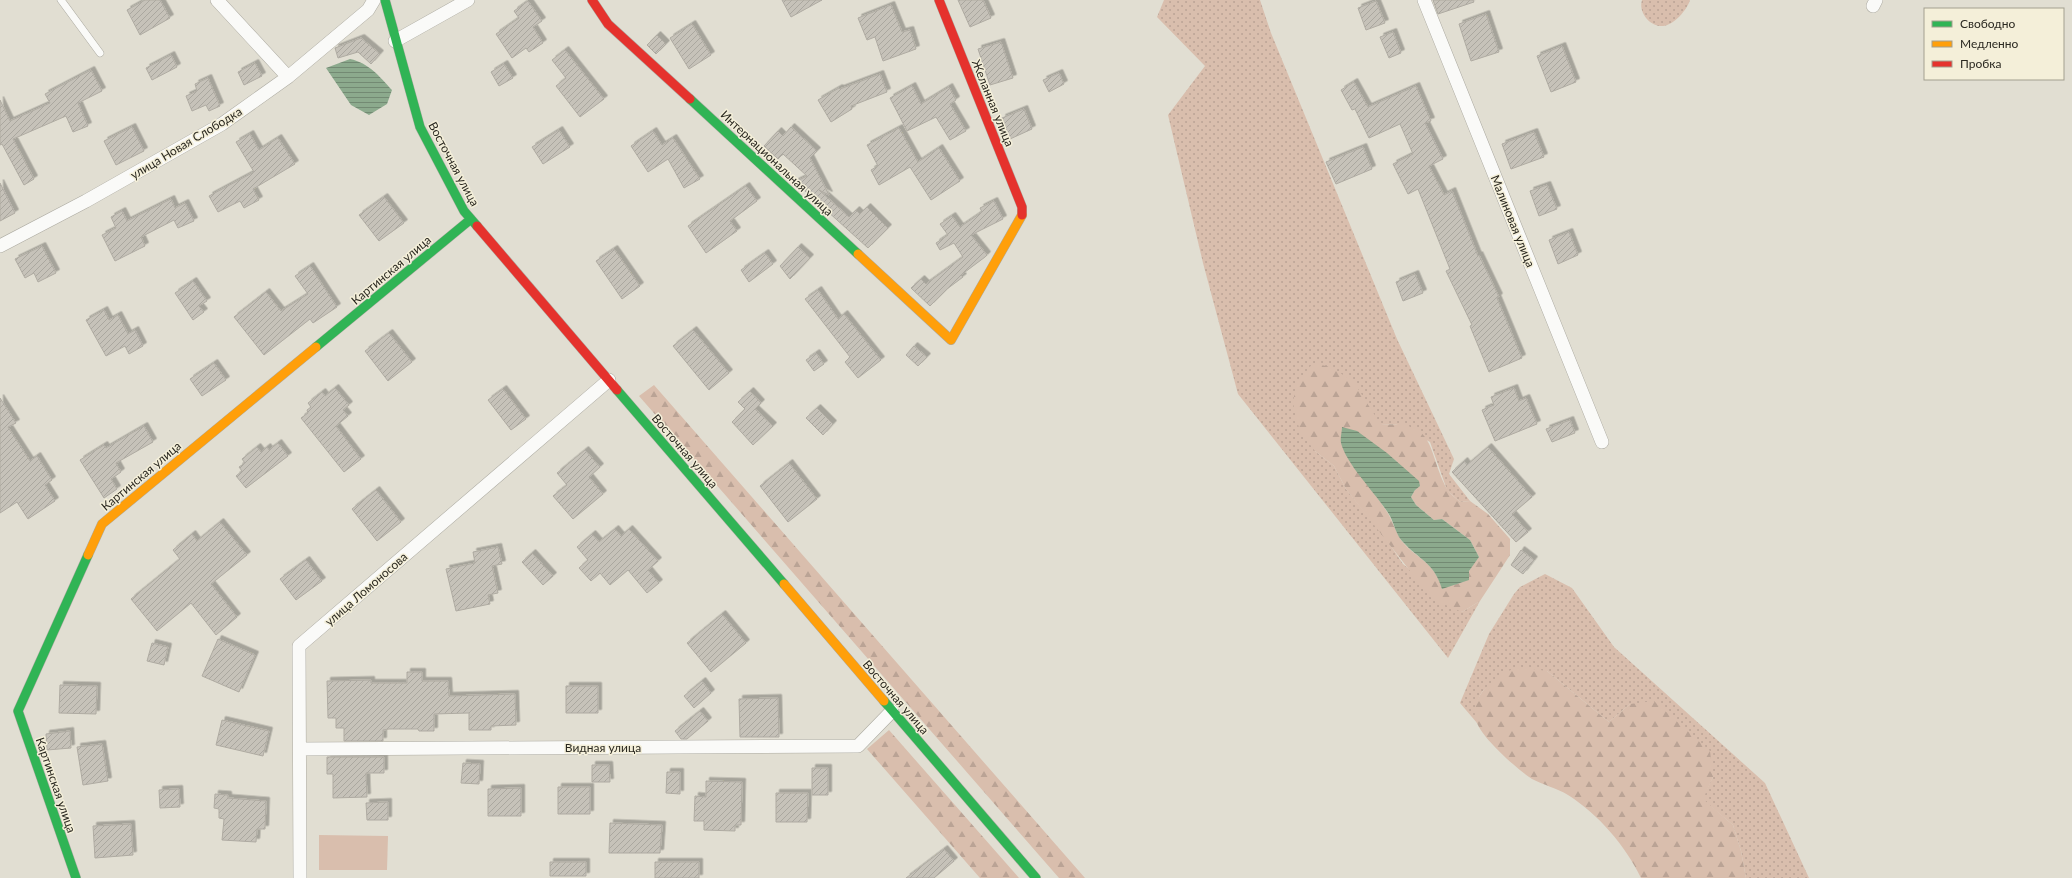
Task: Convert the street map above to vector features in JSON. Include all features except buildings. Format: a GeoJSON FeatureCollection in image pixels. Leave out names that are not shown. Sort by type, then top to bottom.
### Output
{"type":"FeatureCollection","features":[{"type":"Feature","properties":{"kind":"street"},"geometry":{"type":"LineString","coordinates":[[217,0],[288,77]]}},
{"type":"Feature","properties":{"kind":"street","name":"улица Новая Слободка"},"geometry":{"type":"LineString","coordinates":[[0,246],[86,201],[222,124],[288,77],[368,10],[374,0]]}},
{"type":"Feature","properties":{"kind":"street","name":"Восточная улица"},"geometry":{"type":"LineString","coordinates":[[385,0],[394,41],[420,127],[464,211],[1036,878]]}},
{"type":"Feature","properties":{"kind":"street"},"geometry":{"type":"LineString","coordinates":[[394,41],[468,0]]}},
{"type":"Feature","properties":{"kind":"street","name":"Интернациональная улица"},"geometry":{"type":"LineString","coordinates":[[592,0],[608,24],[951,340],[1022,215]]}},
{"type":"Feature","properties":{"kind":"street","name":"Желанная улица"},"geometry":{"type":"LineString","coordinates":[[939,0],[1022,207],[1022,215]]}},
{"type":"Feature","properties":{"kind":"street","name":"Малиновая улица"},"geometry":{"type":"LineString","coordinates":[[1424,0],[1602,442]]}},
{"type":"Feature","properties":{"kind":"street","name":"Картинская улица"},"geometry":{"type":"LineString","coordinates":[[76,878],[18,711],[102,524],[471,219]]}},
{"type":"Feature","properties":{"kind":"street","name":"улица Ломоносова"},"geometry":{"type":"LineString","coordinates":[[300,878],[300,646],[609,380]]}},
{"type":"Feature","properties":{"kind":"street","name":"Видная улица"},"geometry":{"type":"LineString","coordinates":[[300,749],[858,746],[892,711]]}},
{"type":"Feature","properties":{"kind":"lane"},"geometry":{"type":"LineString","coordinates":[[61,0],[100,53]]}},
{"type":"Feature","properties":{"kind":"green space"},"geometry":{"type":"Polygon","coordinates":[[[1164,0],[1260,0],[1271,33],[1397,339],[1454,459],[1449,474],[1470,501],[1460,502],[1447,490],[1430,442],[1396,424],[1381,425],[1315,451],[1334,466],[1346,489],[1384,536],[1403,564],[1462,612],[1480,601],[1448,658],[1238,394],[1203,263],[1168,115],[1205,66],[1157,17],[1164,0]]]}},
{"type":"Feature","properties":{"kind":"green space"},"geometry":{"type":"Polygon","coordinates":[[[1642,0],[1690,0],[1686,8],[1676,20],[1667,25],[1658,26],[1646,18],[1643,14],[1641,5],[1642,0]]]}},
{"type":"Feature","properties":{"kind":"green space"},"geometry":{"type":"Polygon","coordinates":[[[1313,363],[1330,367],[1353,381],[1381,425],[1412,427],[1421,433],[1428,441],[1448,491],[1460,502],[1470,501],[1488,514],[1510,539],[1510,555],[1480,601],[1462,612],[1432,599],[1346,489],[1334,466],[1315,451],[1300,432],[1293,403],[1296,384],[1313,363]],[[1373,444],[1352,465],[1385,508],[1401,540],[1429,566],[1434,572],[1442,588],[1463,582],[1473,564],[1479,557],[1470,540],[1442,519],[1434,520],[1416,505],[1411,497],[1415,490],[1396,461],[1373,444]]]}},
{"type":"Feature","properties":{"kind":"green space"},"geometry":{"type":"Polygon","coordinates":[[[654,385],[1085,878],[1059,878],[639,396],[654,385]]]}},
{"type":"Feature","properties":{"kind":"green space"},"geometry":{"type":"Polygon","coordinates":[[[1545,574],[1572,588],[1614,647],[1765,783],[1809,878],[1746,878],[1741,851],[1733,825],[1702,799],[1713,777],[1630,704],[1609,722],[1547,671],[1505,681],[1486,688],[1478,700],[1477,723],[1460,703],[1489,634],[1520,587],[1545,574]]]}},
{"type":"Feature","properties":{"kind":"green space"},"geometry":{"type":"Polygon","coordinates":[[[1519,667],[1547,671],[1609,722],[1630,704],[1654,701],[1710,751],[1713,777],[1703,799],[1733,825],[1741,851],[1746,878],[1641,878],[1627,854],[1601,821],[1568,795],[1532,779],[1518,769],[1486,737],[1477,723],[1475,713],[1476,704],[1480,695],[1486,688],[1494,680],[1519,667]]]}},
{"type":"Feature","properties":{"kind":"green space"},"geometry":{"type":"Polygon","coordinates":[[[889,730],[1019,878],[980,878],[867,749],[889,730]]]}},
{"type":"Feature","properties":{"kind":"green space"},"geometry":{"type":"Polygon","coordinates":[[[319,835],[388,836],[387,870],[319,870],[319,835]]]}},
{"type":"Feature","properties":{"kind":"shaded area"},"geometry":{"type":"Polygon","coordinates":[[[350,59],[368,67],[392,90],[387,104],[369,115],[351,105],[326,68],[350,59]]]}},
{"type":"Feature","properties":{"kind":"shaded area"},"geometry":{"type":"Polygon","coordinates":[[[1342,427],[1357,431],[1387,453],[1419,481],[1420,486],[1415,490],[1411,497],[1416,505],[1434,520],[1442,519],[1470,540],[1479,557],[1469,571],[1469,580],[1442,589],[1439,580],[1430,567],[1402,541],[1390,516],[1344,452],[1341,443],[1342,427]]]}},
{"type":"Feature","properties":{"kind":"traffic: fast"},"geometry":{"type":"LineString","coordinates":[[385,0],[420,127],[464,211],[477,226]]}},
{"type":"Feature","properties":{"kind":"traffic: fast"},"geometry":{"type":"LineString","coordinates":[[690,99],[858,254]]}},
{"type":"Feature","properties":{"kind":"traffic: fast"},"geometry":{"type":"LineString","coordinates":[[316,347],[471,219]]}},
{"type":"Feature","properties":{"kind":"traffic: fast"},"geometry":{"type":"LineString","coordinates":[[617,390],[784,584]]}},
{"type":"Feature","properties":{"kind":"traffic: fast"},"geometry":{"type":"LineString","coordinates":[[76,878],[18,711],[88,555]]}},
{"type":"Feature","properties":{"kind":"traffic: fast"},"geometry":{"type":"LineString","coordinates":[[884,701],[1036,878]]}},
{"type":"Feature","properties":{"kind":"traffic: slow"},"geometry":{"type":"LineString","coordinates":[[858,254],[951,340],[1022,215]]}},
{"type":"Feature","properties":{"kind":"traffic: slow"},"geometry":{"type":"LineString","coordinates":[[88,555],[102,524],[316,347]]}},
{"type":"Feature","properties":{"kind":"traffic: slow"},"geometry":{"type":"LineString","coordinates":[[784,584],[884,701]]}},
{"type":"Feature","properties":{"kind":"traffic: jam"},"geometry":{"type":"LineString","coordinates":[[592,0],[608,24],[690,99]]}},
{"type":"Feature","properties":{"kind":"traffic: jam"},"geometry":{"type":"LineString","coordinates":[[939,0],[1022,207],[1022,215]]}},
{"type":"Feature","properties":{"kind":"traffic: jam"},"geometry":{"type":"LineString","coordinates":[[477,226],[617,390]]}}]}
